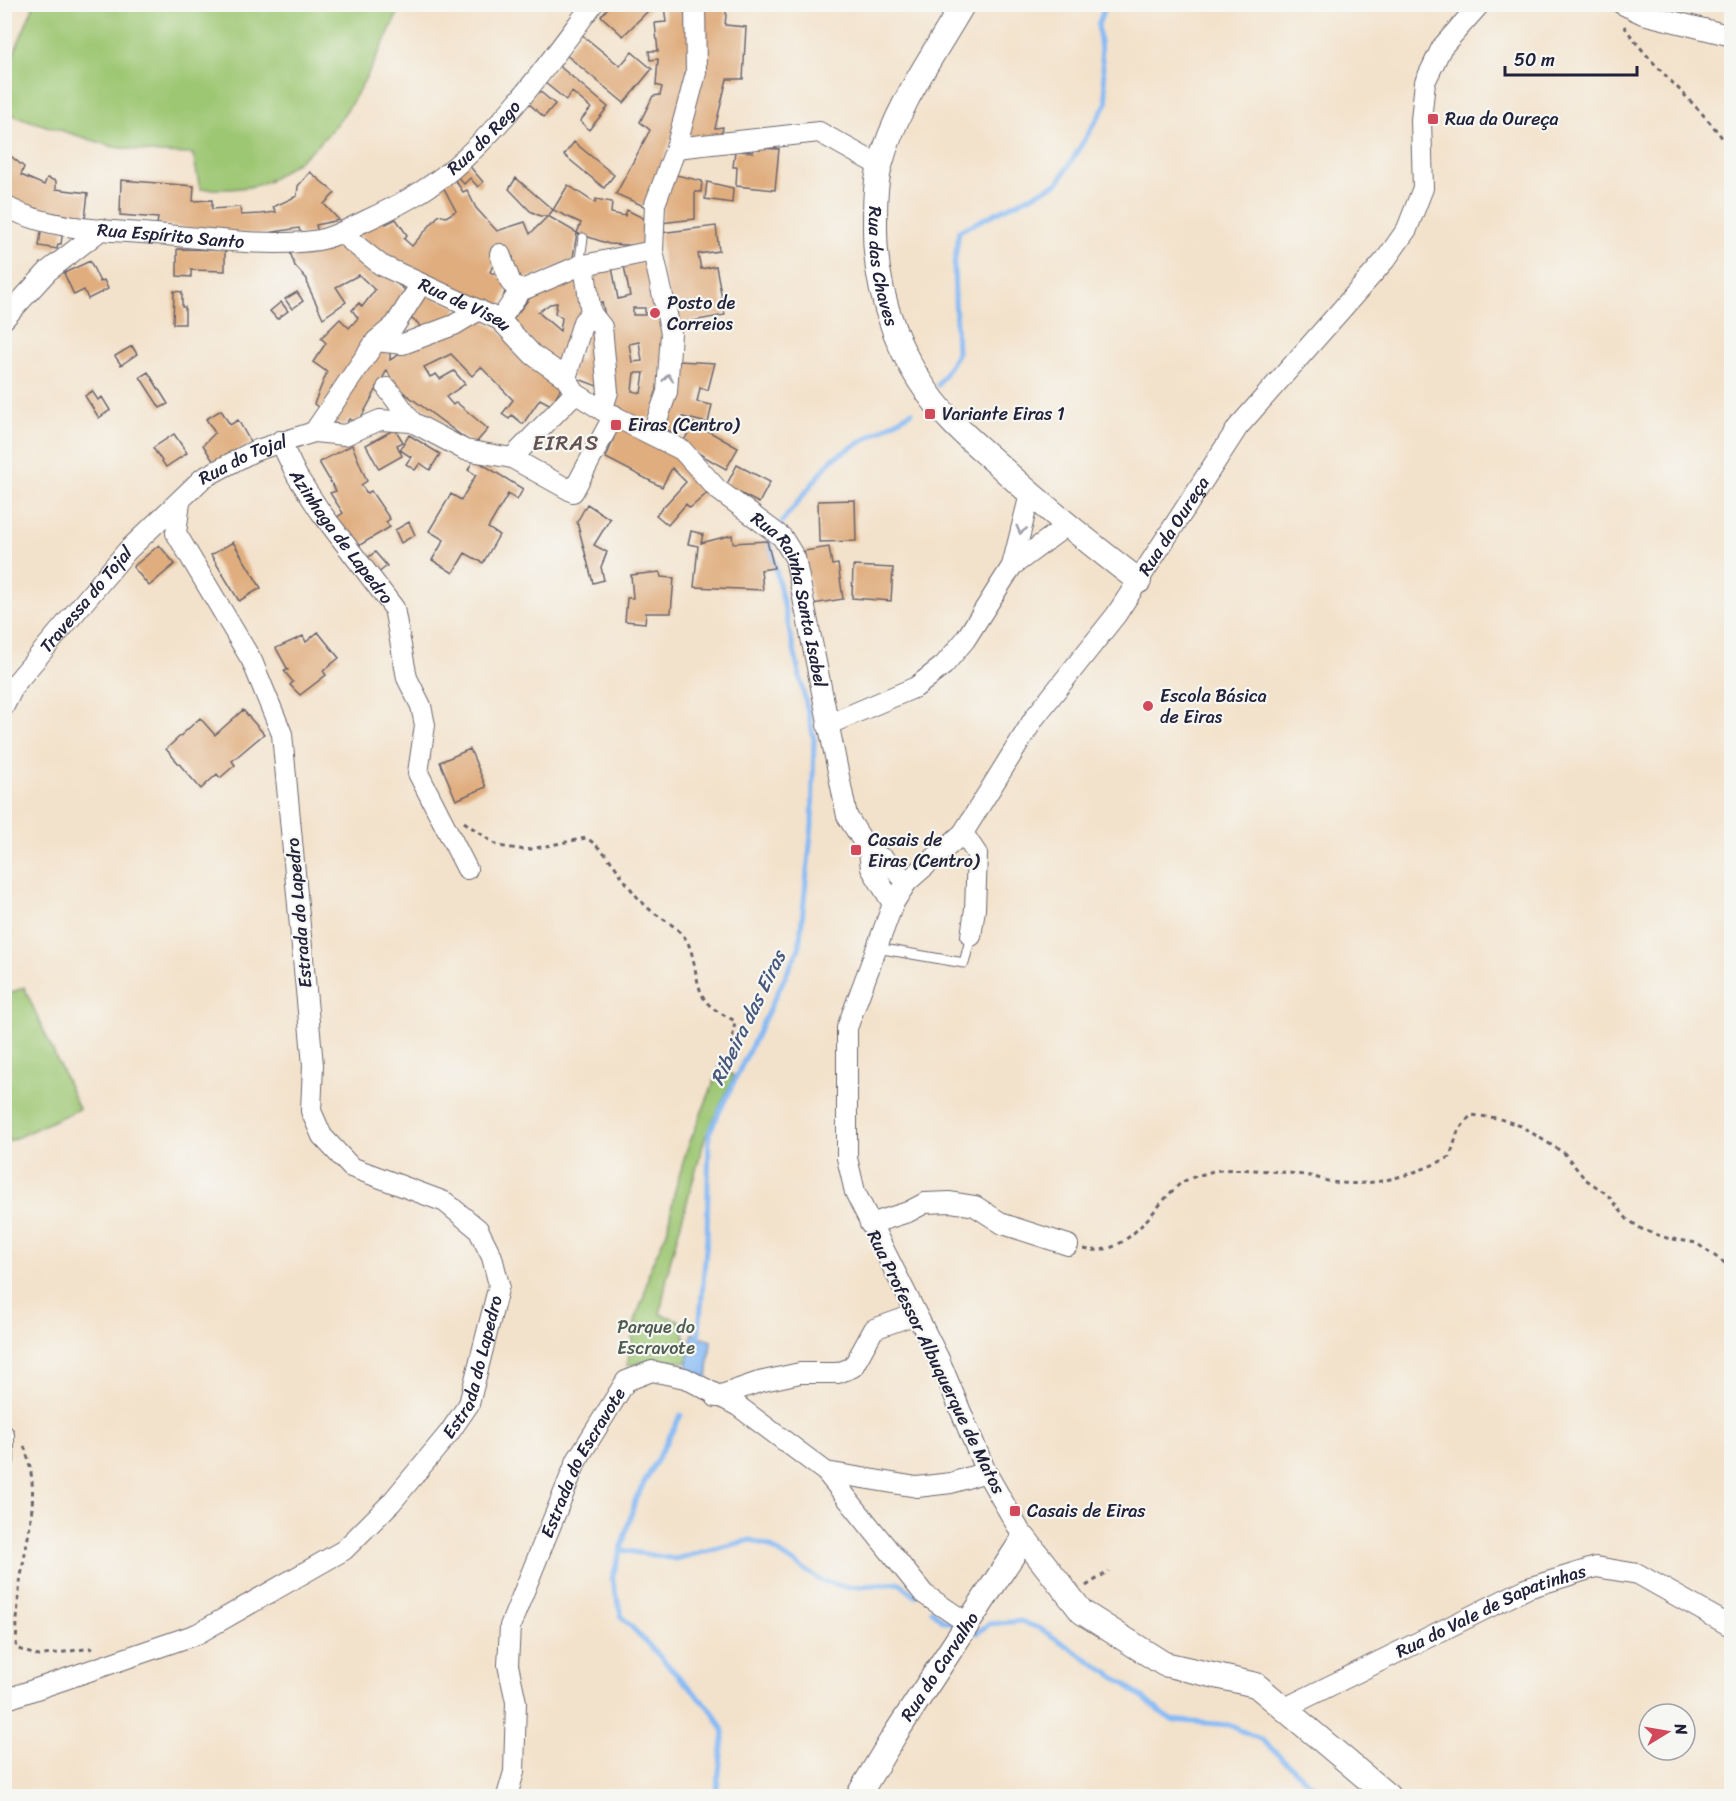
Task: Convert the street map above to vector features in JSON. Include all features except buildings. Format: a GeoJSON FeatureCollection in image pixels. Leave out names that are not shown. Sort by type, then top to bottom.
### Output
{"type":"FeatureCollection","features":[{"type":"Feature","properties":{"kind":"street","name":"Rua do Rego"},"geometry":{"type":"LineString","coordinates":[[341,233],[414,197],[452,170],[521,96],[593,4]]}},
{"type":"Feature","properties":{"kind":"street"},"geometry":{"type":"LineString","coordinates":[[652,434],[668,392],[671,333],[653,251],[655,204],[676,148],[696,73],[695,4]]}},
{"type":"Feature","properties":{"kind":"street","name":"Rua das Chaves"},"geometry":{"type":"LineString","coordinates":[[963,4],[902,110],[880,166],[875,200],[874,250],[884,305],[907,359],[932,398],[952,422],[1066,526],[1139,581]]}},
{"type":"Feature","properties":{"kind":"street","name":"Rua da Oureça"},"geometry":{"type":"LineString","coordinates":[[907,882],[963,833],[1035,717],[1116,615],[1238,427],[1386,259],[1407,229],[1423,188],[1421,120],[1425,82],[1442,47],[1480,4]]}},
{"type":"Feature","properties":{"kind":"street"},"geometry":{"type":"LineString","coordinates":[[1622,13],[1643,14],[1731,36]]}},
{"type":"Feature","properties":{"kind":"street"},"geometry":{"type":"LineString","coordinates":[[676,148],[819,132],[880,166]]}},
{"type":"Feature","properties":{"kind":"street","name":"Rua Espírito Santo"},"geometry":{"type":"LineString","coordinates":[[4,205],[34,219],[102,229],[237,241],[319,240],[341,233]]}},
{"type":"Feature","properties":{"kind":"street"},"geometry":{"type":"LineString","coordinates":[[4,320],[48,271],[102,229]]}},
{"type":"Feature","properties":{"kind":"street","name":"Rua de Viseu"},"geometry":{"type":"LineString","coordinates":[[341,233],[381,265],[500,320],[533,355],[608,413]]}},
{"type":"Feature","properties":{"kind":"street"},"geometry":{"type":"LineString","coordinates":[[500,320],[520,291],[582,266],[653,251]]}},
{"type":"Feature","properties":{"kind":"street"},"geometry":{"type":"LineString","coordinates":[[500,254],[511,283],[520,291]]}},
{"type":"Feature","properties":{"kind":"street"},"geometry":{"type":"LineString","coordinates":[[421,284],[395,326],[376,341],[314,432],[345,435],[380,420],[412,422],[465,450],[512,458],[573,492],[608,413],[602,327],[591,312],[582,266]]}},
{"type":"Feature","properties":{"kind":"street"},"geometry":{"type":"LineString","coordinates":[[376,341],[403,344],[454,325],[479,310]]}},
{"type":"Feature","properties":{"kind":"street"},"geometry":{"type":"LineString","coordinates":[[512,458],[571,385],[583,322],[591,312]]}},
{"type":"Feature","properties":{"kind":"street"},"geometry":{"type":"LineString","coordinates":[[387,388],[412,422]]}},
{"type":"Feature","properties":{"kind":"street","name":"Rua Rainha Santa Isabel"},"geometry":{"type":"LineString","coordinates":[[608,413],[682,450],[717,489],[782,537],[791,551],[795,558],[847,816],[869,851]]}},
{"type":"Feature","properties":{"kind":"street","name":"Rua do Tojal"},"geometry":{"type":"LineString","coordinates":[[180,502],[202,478],[254,451],[314,432]]}},
{"type":"Feature","properties":{"kind":"street","name":"Azinhaga de Lapedro"},"geometry":{"type":"LineString","coordinates":[[280,441],[297,476],[320,511],[394,608],[407,678],[421,706],[424,725],[418,773],[466,869]]}},
{"type":"Feature","properties":{"kind":"street"},"geometry":{"type":"LineString","coordinates":[[827,724],[916,687],[944,665],[965,640],[1012,566],[1030,494]]}},
{"type":"Feature","properties":{"kind":"street","name":"Travessa do Tojal"},"geometry":{"type":"LineString","coordinates":[[4,706],[15,684],[127,551],[180,502]]}},
{"type":"Feature","properties":{"kind":"street","name":"Estrada do Lapedro"},"geometry":{"type":"LineString","coordinates":[[4,1700],[197,1634],[344,1551],[391,1503],[449,1433],[469,1404],[499,1286],[492,1257],[478,1230],[445,1202],[351,1167],[322,1136],[311,1111],[313,1065],[282,734],[252,661],[176,533],[180,502]]}},
{"type":"Feature","properties":{"kind":"street"},"geometry":{"type":"LineString","coordinates":[[1012,566],[1066,526]]}},
{"type":"Feature","properties":{"kind":"street"},"geometry":{"type":"LineString","coordinates":[[963,833],[977,854],[971,936]]}},
{"type":"Feature","properties":{"kind":"street"},"geometry":{"type":"LineString","coordinates":[[869,851],[885,860],[907,882]]}},
{"type":"Feature","properties":{"kind":"street"},"geometry":{"type":"LineString","coordinates":[[869,851],[871,868],[893,904]]}},
{"type":"Feature","properties":{"kind":"street","name":"Rua Professor Albuquerque de Matos"},"geometry":{"type":"LineString","coordinates":[[907,882],[893,904],[847,1028],[847,1158],[855,1192],[939,1359],[986,1472],[1024,1538]]}},
{"type":"Feature","properties":{"kind":"street"},"geometry":{"type":"LineString","coordinates":[[870,1224],[908,1212],[925,1203],[950,1202],[975,1206],[1003,1224],[1068,1245]]}},
{"type":"Feature","properties":{"kind":"street"},"geometry":{"type":"LineString","coordinates":[[716,1397],[759,1382],[800,1373],[838,1373],[846,1370],[853,1366],[874,1329],[916,1314]]}},
{"type":"Feature","properties":{"kind":"street","name":"Estrada do Escravote"},"geometry":{"type":"LineString","coordinates":[[507,1797],[514,1772],[516,1702],[508,1665],[510,1626],[577,1460],[626,1381],[652,1371],[686,1378],[716,1397],[738,1406],[825,1472],[924,1594],[967,1623]]}},
{"type":"Feature","properties":{"kind":"street"},"geometry":{"type":"LineString","coordinates":[[4,1461],[12,1436]]}},
{"type":"Feature","properties":{"kind":"street"},"geometry":{"type":"LineString","coordinates":[[825,1472],[917,1486],[951,1483],[986,1472]]}},
{"type":"Feature","properties":{"kind":"street"},"geometry":{"type":"LineString","coordinates":[[1024,1538],[1082,1612],[1164,1664],[1256,1685],[1286,1708],[1388,1797]]}},
{"type":"Feature","properties":{"kind":"street","name":"Rua do Carvalho"},"geometry":{"type":"LineString","coordinates":[[858,1797],[967,1623],[1024,1538]]}},
{"type":"Feature","properties":{"kind":"street","name":"Rua do Vale de Sapatinhas"},"geometry":{"type":"LineString","coordinates":[[1286,1708],[1528,1588],[1596,1567],[1638,1574],[1731,1627]]}},
{"type":"Feature","properties":{"kind":"lane"},"geometry":{"type":"LineString","coordinates":[[582,266],[583,238]]}},
{"type":"Feature","properties":{"kind":"lane"},"geometry":{"type":"LineString","coordinates":[[877,948],[964,963],[971,936]]}},
{"type":"Feature","properties":{"kind":"path"},"geometry":{"type":"LineString","coordinates":[[1622,13],[1635,42],[1715,126],[1731,152]]}},
{"type":"Feature","properties":{"kind":"path"},"geometry":{"type":"LineString","coordinates":[[436,810],[442,808],[498,846],[526,850],[586,838],[608,854],[622,879],[636,896],[648,908],[674,926],[687,941],[704,999],[735,1021],[727,1077]]}},
{"type":"Feature","properties":{"kind":"path"},"geometry":{"type":"LineString","coordinates":[[1068,1245],[1093,1251],[1114,1247],[1146,1221],[1182,1182],[1212,1171],[1286,1172],[1340,1183],[1387,1182],[1450,1157],[1458,1131],[1471,1116],[1497,1118],[1521,1126],[1564,1153],[1585,1179],[1607,1194],[1627,1219],[1642,1230],[1667,1238],[1696,1243],[1731,1268]]}},
{"type":"Feature","properties":{"kind":"path"},"geometry":{"type":"LineString","coordinates":[[12,1436],[32,1468],[33,1508],[20,1584],[16,1648],[38,1656],[91,1648],[107,1665]]}},
{"type":"Feature","properties":{"kind":"path"},"geometry":{"type":"LineString","coordinates":[[1069,1597],[1109,1571]]}},
{"type":"Feature","properties":{"kind":"green space"},"geometry":{"type":"Polygon","coordinates":[[[34,4],[402,5],[369,73],[343,116],[309,153],[267,182],[232,189],[200,189],[193,154],[160,153],[114,147],[5,113],[5,75],[34,4]]]}},
{"type":"Feature","properties":{"kind":"green space"},"geometry":{"type":"Polygon","coordinates":[[[24,987],[79,1109],[5,1143],[5,996],[24,987]]]}},
{"type":"Feature","properties":{"kind":"green space","name":"Parque do Escravote"},"geometry":{"type":"Polygon","coordinates":[[[720,1067],[734,1076],[705,1138],[670,1262],[660,1314],[679,1320],[692,1360],[685,1362],[651,1360],[627,1366],[636,1318],[650,1268],[667,1232],[674,1194],[687,1149],[720,1067]]]}},
{"type":"Feature","properties":{"kind":"water"},"geometry":{"type":"Polygon","coordinates":[[[692,1333],[711,1341],[707,1379],[687,1369],[692,1333]]]}},
{"type":"Feature","properties":{"kind":"waterway","name":"Ribeira das Eiras"},"geometry":{"type":"LineString","coordinates":[[938,385],[957,354],[954,266],[959,231],[1058,183],[1107,103],[1098,25],[1106,4]]}},
{"type":"Feature","properties":{"kind":"waterway","name":"Ribeira das Eiras"},"geometry":{"type":"LineString","coordinates":[[782,522],[832,459],[912,412]]}},
{"type":"Feature","properties":{"kind":"waterway","name":"Ribeira das Eiras"},"geometry":{"type":"LineString","coordinates":[[698,1342],[707,1237],[709,1133],[799,948],[812,825],[814,739],[769,539]]}},
{"type":"Feature","properties":{"kind":"waterway"},"geometry":{"type":"LineString","coordinates":[[681,1415],[636,1498],[612,1579],[622,1617],[713,1712],[724,1732],[716,1796]]}},
{"type":"Feature","properties":{"kind":"waterway"},"geometry":{"type":"LineString","coordinates":[[621,1550],[675,1559],[751,1540],[769,1546],[820,1580],[846,1587],[900,1583],[915,1596]]}},
{"type":"Feature","properties":{"kind":"waterway"},"geometry":{"type":"LineString","coordinates":[[931,1610],[943,1620],[953,1624]]}},
{"type":"Feature","properties":{"kind":"waterway"},"geometry":{"type":"LineString","coordinates":[[971,1631],[977,1633],[989,1624],[1021,1621],[1041,1629],[1125,1684],[1171,1720],[1229,1725],[1262,1740],[1310,1784],[1335,1796]]}},
{"type":"Feature","properties":{"kind":"place","name":"Rua da Oureça"},"geometry":{"type":"Point","coordinates":[1433,119]}},
{"type":"Feature","properties":{"kind":"place","name":"Posto de Correios"},"geometry":{"type":"Point","coordinates":[655,313]}},
{"type":"Feature","properties":{"kind":"place","name":"Variante Eiras 1"},"geometry":{"type":"Point","coordinates":[930,414]}},
{"type":"Feature","properties":{"kind":"place","name":"Eiras (Centro)"},"geometry":{"type":"Point","coordinates":[616,425]}},
{"type":"Feature","properties":{"kind":"place","name":"Escola Básica de Eiras"},"geometry":{"type":"Point","coordinates":[1148,706]}},
{"type":"Feature","properties":{"kind":"place","name":"Casais de Eiras (Centro)"},"geometry":{"type":"Point","coordinates":[856,850]}},
{"type":"Feature","properties":{"kind":"place","name":"Casais de Eiras"},"geometry":{"type":"Point","coordinates":[1015,1511]}},
{"type":"Feature","properties":{"kind":"district","name":"EIRAS"},"geometry":{"type":"Point","coordinates":[566,443]}}]}
